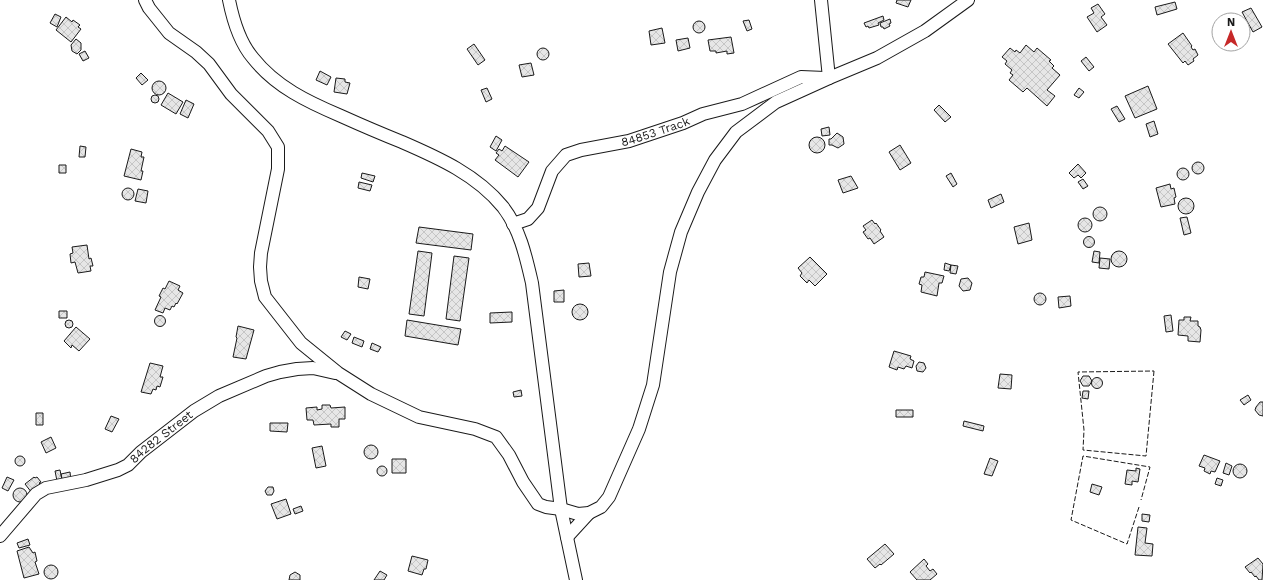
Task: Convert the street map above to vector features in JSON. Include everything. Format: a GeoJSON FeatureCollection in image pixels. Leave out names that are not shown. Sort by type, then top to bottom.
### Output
{"type":"FeatureCollection","features":[{"type":"Feature","properties":{"kind":"street"},"geometry":{"type":"LineString","coordinates":[[145,0],[149,8],[169,33],[196,52],[209,64],[231,94],[268,131],[278,147],[278,169],[261,253],[260,267],[265,297],[301,343],[338,373],[371,394],[419,417],[475,430],[496,437],[509,455],[523,482],[538,504],[578,514],[589,514]]}},
{"type":"Feature","properties":{"kind":"street"},"geometry":{"type":"LineString","coordinates":[[229,0],[232,14],[240,36],[252,58],[271,77],[290,92],[322,108],[442,159],[473,179],[488,192],[503,208],[513,224],[524,248],[532,283],[561,509],[576,580]]}},
{"type":"Feature","properties":{"kind":"street"},"geometry":{"type":"LineString","coordinates":[[821,0],[829,78]]}},
{"type":"Feature","properties":{"kind":"street"},"geometry":{"type":"LineString","coordinates":[[567,537],[589,514],[601,507],[609,497],[639,430],[653,385],[670,272],[681,232],[698,192],[714,160],[736,132],[776,102],[884,55],[925,31],[968,0]]}},
{"type":"Feature","properties":{"kind":"street","name":"84853 Track"},"geometry":{"type":"LineString","coordinates":[[513,224],[528,219],[538,208],[552,171],[566,155],[580,150],[629,141],[683,123],[703,114],[742,104],[801,77],[829,78]]}},
{"type":"Feature","properties":{"kind":"street","name":"84282 Street"},"geometry":{"type":"LineString","coordinates":[[0,536],[36,494],[46,488],[86,480],[118,470],[128,465],[141,452],[194,411],[219,396],[266,376],[280,372],[313,368],[338,373]]}},
{"type":"Feature","properties":{"kind":"building"},"geometry":{"type":"Polygon","coordinates":[[[897,0],[911,0],[908,7],[896,3],[897,0]]]}},
{"type":"Feature","properties":{"kind":"building"},"geometry":{"type":"Polygon","coordinates":[[[1175,2],[1177,9],[1157,15],[1155,7],[1175,2]]]}},
{"type":"Feature","properties":{"kind":"building"},"geometry":{"type":"Polygon","coordinates":[[[1098,4],[1105,14],[1101,17],[1107,25],[1097,32],[1087,17],[1094,13],[1091,8],[1098,4]]]}},
{"type":"Feature","properties":{"kind":"building"},"geometry":{"type":"Polygon","coordinates":[[[1251,8],[1262,27],[1253,32],[1251,28],[1251,12],[1242,12],[1251,8]]]}},
{"type":"Feature","properties":{"kind":"building"},"geometry":{"type":"Polygon","coordinates":[[[55,14],[61,17],[57,27],[50,23],[55,14]]]}},
{"type":"Feature","properties":{"kind":"building"},"geometry":{"type":"Polygon","coordinates":[[[883,16],[884,20],[878,23],[879,25],[869,28],[868,26],[866,27],[864,23],[883,16]]]}},
{"type":"Feature","properties":{"kind":"building"},"geometry":{"type":"Polygon","coordinates":[[[66,17],[72,22],[73,20],[80,25],[78,27],[81,29],[71,42],[56,30],[66,17]]]}},
{"type":"Feature","properties":{"kind":"building"},"geometry":{"type":"Polygon","coordinates":[[[890,19],[890,26],[884,29],[881,27],[880,23],[890,19]]]}},
{"type":"Feature","properties":{"kind":"building"},"geometry":{"type":"Polygon","coordinates":[[[749,20],[752,29],[747,31],[743,21],[749,20]]]}},
{"type":"Feature","properties":{"kind":"building"},"geometry":{"type":"Polygon","coordinates":[[[697,21],[701,21],[705,27],[701,33],[697,33],[693,29],[693,25],[697,21]]]}},
{"type":"Feature","properties":{"kind":"building"},"geometry":{"type":"Polygon","coordinates":[[[662,28],[665,43],[651,45],[649,31],[662,28]]]}},
{"type":"Feature","properties":{"kind":"building"},"geometry":{"type":"Polygon","coordinates":[[[1183,33],[1193,50],[1195,49],[1198,55],[1193,59],[1194,61],[1188,65],[1185,61],[1183,63],[1168,44],[1183,33]]]}},
{"type":"Feature","properties":{"kind":"building"},"geometry":{"type":"Polygon","coordinates":[[[731,37],[734,53],[727,54],[727,51],[716,53],[716,51],[710,51],[708,40],[731,37]]]}},
{"type":"Feature","properties":{"kind":"building"},"geometry":{"type":"Polygon","coordinates":[[[688,38],[690,48],[678,51],[676,40],[688,38]]]}},
{"type":"Feature","properties":{"kind":"building"},"geometry":{"type":"Polygon","coordinates":[[[76,39],[81,43],[81,50],[77,54],[72,51],[71,45],[76,39]]]}},
{"type":"Feature","properties":{"kind":"building"},"geometry":{"type":"Polygon","coordinates":[[[474,44],[485,60],[478,65],[467,49],[474,44]]]}},
{"type":"Feature","properties":{"kind":"building"},"geometry":{"type":"Polygon","coordinates":[[[1026,45],[1034,52],[1037,48],[1051,60],[1049,61],[1054,66],[1052,68],[1060,75],[1047,90],[1055,96],[1047,106],[1027,88],[1023,92],[1009,80],[1013,75],[1010,73],[1012,70],[1005,64],[1007,61],[1002,57],[1010,48],[1015,52],[1016,50],[1020,53],[1026,45]]]}},
{"type":"Feature","properties":{"kind":"building"},"geometry":{"type":"Polygon","coordinates":[[[545,48],[548,49],[548,59],[541,60],[538,59],[537,52],[538,49],[545,48]]]}},
{"type":"Feature","properties":{"kind":"building"},"geometry":{"type":"Polygon","coordinates":[[[85,51],[89,58],[83,61],[79,54],[85,51]]]}},
{"type":"Feature","properties":{"kind":"building"},"geometry":{"type":"Polygon","coordinates":[[[1086,57],[1094,67],[1089,71],[1081,61],[1086,57]]]}},
{"type":"Feature","properties":{"kind":"building"},"geometry":{"type":"Polygon","coordinates":[[[531,63],[534,75],[522,77],[519,65],[531,63]]]}},
{"type":"Feature","properties":{"kind":"building"},"geometry":{"type":"Polygon","coordinates":[[[320,71],[331,77],[327,85],[316,80],[320,71]]]}},
{"type":"Feature","properties":{"kind":"building"},"geometry":{"type":"Polygon","coordinates":[[[141,73],[148,80],[142,85],[136,78],[141,73]]]}},
{"type":"Feature","properties":{"kind":"building"},"geometry":{"type":"Polygon","coordinates":[[[336,78],[345,79],[345,82],[350,83],[347,94],[334,92],[336,78]]]}},
{"type":"Feature","properties":{"kind":"building"},"geometry":{"type":"Polygon","coordinates":[[[156,81],[162,81],[166,85],[166,91],[162,95],[156,95],[152,91],[152,85],[156,81]]]}},
{"type":"Feature","properties":{"kind":"building"},"geometry":{"type":"Polygon","coordinates":[[[1148,86],[1157,109],[1135,118],[1125,96],[1148,86]]]}},
{"type":"Feature","properties":{"kind":"building"},"geometry":{"type":"Polygon","coordinates":[[[487,88],[492,99],[486,102],[481,90],[487,88]]]}},
{"type":"Feature","properties":{"kind":"building"},"geometry":{"type":"Polygon","coordinates":[[[1079,88],[1084,92],[1079,98],[1074,95],[1079,88]]]}},
{"type":"Feature","properties":{"kind":"building"},"geometry":{"type":"Polygon","coordinates":[[[168,93],[183,102],[176,114],[161,105],[168,93]]]}},
{"type":"Feature","properties":{"kind":"building"},"geometry":{"type":"Polygon","coordinates":[[[153,95],[157,95],[159,99],[157,103],[153,103],[151,101],[151,97],[153,95]]]}},
{"type":"Feature","properties":{"kind":"building"},"geometry":{"type":"Polygon","coordinates":[[[186,100],[194,104],[188,118],[180,114],[186,100]]]}},
{"type":"Feature","properties":{"kind":"building"},"geometry":{"type":"Polygon","coordinates":[[[939,105],[951,117],[945,122],[934,110],[939,105]]]}},
{"type":"Feature","properties":{"kind":"building"},"geometry":{"type":"Polygon","coordinates":[[[1117,106],[1125,119],[1119,122],[1111,109],[1117,106]]]}},
{"type":"Feature","properties":{"kind":"building"},"geometry":{"type":"Polygon","coordinates":[[[1154,121],[1158,134],[1150,137],[1146,124],[1154,121]]]}},
{"type":"Feature","properties":{"kind":"building"},"geometry":{"type":"Polygon","coordinates":[[[829,127],[830,135],[822,136],[821,129],[829,127]]]}},
{"type":"Feature","properties":{"kind":"building"},"geometry":{"type":"Polygon","coordinates":[[[837,133],[843,137],[844,144],[838,148],[829,145],[829,139],[837,133]]]}},
{"type":"Feature","properties":{"kind":"building"},"geometry":{"type":"Polygon","coordinates":[[[496,136],[502,140],[496,151],[490,147],[496,136]]]}},
{"type":"Feature","properties":{"kind":"building"},"geometry":{"type":"Polygon","coordinates":[[[817,137],[824,142],[825,145],[820,152],[817,153],[810,148],[809,145],[814,138],[817,137]]]}},
{"type":"Feature","properties":{"kind":"building"},"geometry":{"type":"Polygon","coordinates":[[[900,145],[911,163],[900,170],[889,152],[900,145]]]}},
{"type":"Feature","properties":{"kind":"building"},"geometry":{"type":"Polygon","coordinates":[[[80,146],[86,147],[85,157],[79,157],[80,146]]]}},
{"type":"Feature","properties":{"kind":"building"},"geometry":{"type":"Polygon","coordinates":[[[505,146],[529,162],[518,177],[495,160],[499,155],[496,153],[499,149],[502,151],[505,146]]]}},
{"type":"Feature","properties":{"kind":"building"},"geometry":{"type":"Polygon","coordinates":[[[131,149],[142,152],[141,157],[144,157],[141,180],[124,176],[131,149]]]}},
{"type":"Feature","properties":{"kind":"building"},"geometry":{"type":"Polygon","coordinates":[[[1200,162],[1203,163],[1203,173],[1196,174],[1193,173],[1192,166],[1193,163],[1200,162]]]}},
{"type":"Feature","properties":{"kind":"building"},"geometry":{"type":"Polygon","coordinates":[[[1078,164],[1086,173],[1081,178],[1078,175],[1074,178],[1069,173],[1078,164]]]}},
{"type":"Feature","properties":{"kind":"building"},"geometry":{"type":"Polygon","coordinates":[[[59,165],[66,165],[66,173],[59,173],[59,165]]]}},
{"type":"Feature","properties":{"kind":"building"},"geometry":{"type":"Polygon","coordinates":[[[1185,168],[1188,169],[1188,179],[1181,180],[1178,179],[1177,172],[1178,169],[1185,168]]]}},
{"type":"Feature","properties":{"kind":"building"},"geometry":{"type":"Polygon","coordinates":[[[362,173],[375,176],[373,182],[361,178],[362,173]]]}},
{"type":"Feature","properties":{"kind":"building"},"geometry":{"type":"Polygon","coordinates":[[[951,173],[957,184],[953,187],[946,176],[951,173]]]}},
{"type":"Feature","properties":{"kind":"building"},"geometry":{"type":"Polygon","coordinates":[[[851,176],[858,188],[843,193],[838,180],[851,176]]]}},
{"type":"Feature","properties":{"kind":"building"},"geometry":{"type":"Polygon","coordinates":[[[1083,179],[1088,186],[1083,189],[1078,182],[1083,179]]]}},
{"type":"Feature","properties":{"kind":"building"},"geometry":{"type":"Polygon","coordinates":[[[359,182],[372,185],[370,191],[358,188],[359,182]]]}},
{"type":"Feature","properties":{"kind":"building"},"geometry":{"type":"Polygon","coordinates":[[[1170,184],[1171,189],[1174,188],[1176,197],[1174,198],[1175,204],[1161,207],[1156,188],[1170,184]]]}},
{"type":"Feature","properties":{"kind":"building"},"geometry":{"type":"Polygon","coordinates":[[[130,188],[133,189],[133,199],[126,200],[123,199],[122,192],[123,189],[130,188]]]}},
{"type":"Feature","properties":{"kind":"building"},"geometry":{"type":"Polygon","coordinates":[[[138,189],[148,191],[146,203],[135,201],[138,189]]]}},
{"type":"Feature","properties":{"kind":"building"},"geometry":{"type":"Polygon","coordinates":[[[1001,194],[1004,202],[991,208],[988,200],[1001,194]]]}},
{"type":"Feature","properties":{"kind":"building"},"geometry":{"type":"Polygon","coordinates":[[[1186,198],[1193,203],[1194,206],[1189,213],[1186,214],[1179,209],[1178,206],[1183,199],[1186,198]]]}},
{"type":"Feature","properties":{"kind":"building"},"geometry":{"type":"Polygon","coordinates":[[[1100,207],[1105,209],[1107,214],[1105,219],[1100,221],[1095,219],[1093,214],[1095,209],[1100,207]]]}},
{"type":"Feature","properties":{"kind":"building"},"geometry":{"type":"Polygon","coordinates":[[[1187,217],[1191,233],[1184,235],[1180,218],[1187,217]]]}},
{"type":"Feature","properties":{"kind":"building"},"geometry":{"type":"Polygon","coordinates":[[[1082,218],[1088,218],[1092,222],[1092,228],[1088,232],[1082,232],[1078,228],[1078,222],[1082,218]]]}},
{"type":"Feature","properties":{"kind":"building"},"geometry":{"type":"Polygon","coordinates":[[[872,220],[881,230],[880,231],[884,237],[874,244],[863,232],[866,230],[863,226],[872,220]]]}},
{"type":"Feature","properties":{"kind":"building"},"geometry":{"type":"Polygon","coordinates":[[[1029,223],[1032,240],[1018,244],[1014,227],[1029,223]]]}},
{"type":"Feature","properties":{"kind":"building"},"geometry":{"type":"Polygon","coordinates":[[[419,227],[473,234],[471,250],[416,243],[419,227]]]}},
{"type":"Feature","properties":{"kind":"building"},"geometry":{"type":"Polygon","coordinates":[[[1087,237],[1091,237],[1093,238],[1093,246],[1087,247],[1084,244],[1084,240],[1087,237]]]}},
{"type":"Feature","properties":{"kind":"building"},"geometry":{"type":"Polygon","coordinates":[[[87,245],[89,259],[91,258],[93,266],[90,266],[91,271],[78,273],[75,262],[71,263],[70,254],[73,253],[72,247],[87,245]]]}},
{"type":"Feature","properties":{"kind":"building"},"geometry":{"type":"Polygon","coordinates":[[[418,251],[432,253],[424,316],[409,314],[418,251]]]}},
{"type":"Feature","properties":{"kind":"building"},"geometry":{"type":"Polygon","coordinates":[[[1094,251],[1100,252],[1099,263],[1092,262],[1094,251]]]}},
{"type":"Feature","properties":{"kind":"building"},"geometry":{"type":"Polygon","coordinates":[[[1119,251],[1126,256],[1127,259],[1122,266],[1119,267],[1112,262],[1111,259],[1116,252],[1119,251]]]}},
{"type":"Feature","properties":{"kind":"building"},"geometry":{"type":"Polygon","coordinates":[[[454,256],[469,258],[460,321],[446,319],[454,256]]]}},
{"type":"Feature","properties":{"kind":"building"},"geometry":{"type":"Polygon","coordinates":[[[810,257],[827,274],[815,286],[809,280],[807,283],[800,276],[802,273],[798,268],[810,257]]]}},
{"type":"Feature","properties":{"kind":"building"},"geometry":{"type":"Polygon","coordinates":[[[1100,258],[1110,259],[1109,269],[1099,268],[1100,258]]]}},
{"type":"Feature","properties":{"kind":"building"},"geometry":{"type":"Polygon","coordinates":[[[589,263],[591,276],[579,277],[578,264],[589,263]]]}},
{"type":"Feature","properties":{"kind":"building"},"geometry":{"type":"Polygon","coordinates":[[[945,263],[951,265],[949,271],[944,270],[945,263]]]}},
{"type":"Feature","properties":{"kind":"building"},"geometry":{"type":"Polygon","coordinates":[[[951,265],[958,266],[956,274],[950,273],[951,265]]]}},
{"type":"Feature","properties":{"kind":"building"},"geometry":{"type":"Polygon","coordinates":[[[925,272],[944,276],[942,283],[939,283],[937,296],[921,292],[922,285],[919,284],[921,277],[924,277],[925,272]]]}},
{"type":"Feature","properties":{"kind":"building"},"geometry":{"type":"Polygon","coordinates":[[[359,277],[370,279],[368,289],[358,287],[359,277]]]}},
{"type":"Feature","properties":{"kind":"building"},"geometry":{"type":"Polygon","coordinates":[[[968,278],[972,283],[970,290],[963,291],[959,286],[961,279],[968,278]]]}},
{"type":"Feature","properties":{"kind":"building"},"geometry":{"type":"Polygon","coordinates":[[[169,281],[180,286],[178,290],[183,293],[174,307],[172,306],[170,310],[165,308],[163,313],[155,310],[161,297],[159,296],[169,281]]]}},
{"type":"Feature","properties":{"kind":"building"},"geometry":{"type":"Polygon","coordinates":[[[564,290],[564,302],[554,302],[554,291],[564,290]]]}},
{"type":"Feature","properties":{"kind":"building"},"geometry":{"type":"Polygon","coordinates":[[[1040,293],[1044,295],[1046,299],[1044,303],[1040,305],[1036,303],[1034,299],[1036,295],[1040,293]]]}},
{"type":"Feature","properties":{"kind":"building"},"geometry":{"type":"Polygon","coordinates":[[[1070,296],[1071,306],[1059,308],[1058,297],[1070,296]]]}},
{"type":"Feature","properties":{"kind":"building"},"geometry":{"type":"Polygon","coordinates":[[[577,304],[583,304],[588,309],[586,318],[583,320],[577,320],[572,315],[572,309],[577,304]]]}},
{"type":"Feature","properties":{"kind":"building"},"geometry":{"type":"Polygon","coordinates":[[[59,311],[67,311],[67,318],[59,318],[59,311]]]}},
{"type":"Feature","properties":{"kind":"building"},"geometry":{"type":"Polygon","coordinates":[[[512,312],[512,322],[490,323],[490,313],[512,312]]]}},
{"type":"Feature","properties":{"kind":"building"},"geometry":{"type":"Polygon","coordinates":[[[160,315],[164,317],[166,321],[164,325],[160,327],[156,325],[154,321],[156,317],[160,315]]]}},
{"type":"Feature","properties":{"kind":"building"},"geometry":{"type":"Polygon","coordinates":[[[1171,315],[1173,331],[1166,332],[1164,316],[1171,315]]]}},
{"type":"Feature","properties":{"kind":"building"},"geometry":{"type":"Polygon","coordinates":[[[1184,317],[1191,317],[1190,321],[1198,321],[1198,326],[1201,330],[1200,342],[1188,341],[1188,336],[1178,335],[1179,320],[1184,320],[1184,317]]]}},
{"type":"Feature","properties":{"kind":"building"},"geometry":{"type":"Polygon","coordinates":[[[67,320],[71,320],[73,324],[71,328],[67,328],[65,326],[65,322],[67,320]]]}},
{"type":"Feature","properties":{"kind":"building"},"geometry":{"type":"Polygon","coordinates":[[[407,320],[461,329],[458,345],[405,336],[407,320]]]}},
{"type":"Feature","properties":{"kind":"building"},"geometry":{"type":"Polygon","coordinates":[[[238,326],[254,330],[246,359],[233,357],[238,326]]]}},
{"type":"Feature","properties":{"kind":"building"},"geometry":{"type":"Polygon","coordinates":[[[76,327],[90,339],[79,351],[72,345],[71,348],[64,341],[76,327]]]}},
{"type":"Feature","properties":{"kind":"building"},"geometry":{"type":"Polygon","coordinates":[[[345,331],[351,334],[347,340],[341,337],[345,331]]]}},
{"type":"Feature","properties":{"kind":"building"},"geometry":{"type":"Polygon","coordinates":[[[354,337],[364,341],[362,347],[352,343],[354,337]]]}},
{"type":"Feature","properties":{"kind":"building"},"geometry":{"type":"Polygon","coordinates":[[[372,343],[381,347],[378,352],[370,349],[372,343]]]}},
{"type":"Feature","properties":{"kind":"building"},"geometry":{"type":"Polygon","coordinates":[[[894,351],[911,356],[910,359],[914,361],[912,368],[906,366],[904,369],[898,367],[897,370],[889,367],[894,351]]]}},
{"type":"Feature","properties":{"kind":"building"},"geometry":{"type":"Polygon","coordinates":[[[919,362],[924,363],[926,368],[923,372],[917,371],[916,366],[919,362]]]}},
{"type":"Feature","properties":{"kind":"building"},"geometry":{"type":"Polygon","coordinates":[[[150,363],[163,366],[160,377],[163,377],[160,387],[157,386],[156,390],[153,389],[151,394],[141,392],[150,363]]]}},
{"type":"Feature","properties":{"kind":"building"},"geometry":{"type":"Polygon","coordinates":[[[1000,374],[1012,375],[1011,389],[998,388],[1000,374]]]}},
{"type":"Feature","properties":{"kind":"building"},"geometry":{"type":"Polygon","coordinates":[[[1083,376],[1089,376],[1092,381],[1089,386],[1083,386],[1080,381],[1083,376]]]}},
{"type":"Feature","properties":{"kind":"building"},"geometry":{"type":"Polygon","coordinates":[[[1095,378],[1099,378],[1101,379],[1101,387],[1095,388],[1092,385],[1092,381],[1095,378]]]}},
{"type":"Feature","properties":{"kind":"building"},"geometry":{"type":"Polygon","coordinates":[[[521,390],[522,396],[514,397],[513,392],[521,390]]]}},
{"type":"Feature","properties":{"kind":"building"},"geometry":{"type":"Polygon","coordinates":[[[1083,391],[1089,391],[1088,399],[1082,398],[1083,391]]]}},
{"type":"Feature","properties":{"kind":"building"},"geometry":{"type":"Polygon","coordinates":[[[1248,395],[1251,400],[1244,405],[1240,400],[1248,395]]]}},
{"type":"Feature","properties":{"kind":"building"},"geometry":{"type":"Polygon","coordinates":[[[1260,402],[1263,402],[1263,416],[1259,415],[1255,410],[1260,402]]]}},
{"type":"Feature","properties":{"kind":"building"},"geometry":{"type":"Polygon","coordinates":[[[322,405],[330,405],[331,408],[345,407],[345,419],[339,419],[339,427],[331,427],[331,424],[314,425],[313,420],[307,420],[306,408],[317,407],[317,410],[322,409],[322,405]]]}},
{"type":"Feature","properties":{"kind":"building"},"geometry":{"type":"Polygon","coordinates":[[[896,410],[913,410],[913,417],[896,417],[896,410]]]}},
{"type":"Feature","properties":{"kind":"building"},"geometry":{"type":"Polygon","coordinates":[[[36,413],[43,413],[43,425],[36,425],[36,413]]]}},
{"type":"Feature","properties":{"kind":"building"},"geometry":{"type":"Polygon","coordinates":[[[111,416],[119,419],[112,432],[105,429],[111,416]]]}},
{"type":"Feature","properties":{"kind":"building"},"geometry":{"type":"Polygon","coordinates":[[[964,421],[984,426],[983,431],[963,426],[964,421]]]}},
{"type":"Feature","properties":{"kind":"building"},"geometry":{"type":"Polygon","coordinates":[[[270,423],[288,423],[287,432],[270,431],[270,423]]]}},
{"type":"Feature","properties":{"kind":"building"},"geometry":{"type":"Polygon","coordinates":[[[51,437],[56,448],[46,453],[41,442],[51,437]]]}},
{"type":"Feature","properties":{"kind":"building"},"geometry":{"type":"Polygon","coordinates":[[[368,445],[374,445],[378,449],[378,455],[374,459],[368,459],[364,455],[364,449],[368,445]]]}},
{"type":"Feature","properties":{"kind":"building"},"geometry":{"type":"Polygon","coordinates":[[[322,446],[326,466],[316,468],[312,448],[322,446]]]}},
{"type":"Feature","properties":{"kind":"building"},"geometry":{"type":"Polygon","coordinates":[[[1204,455],[1220,461],[1215,472],[1211,471],[1210,474],[1204,471],[1205,468],[1199,466],[1204,455]]]}},
{"type":"Feature","properties":{"kind":"building"},"geometry":{"type":"Polygon","coordinates":[[[20,456],[25,461],[20,466],[15,461],[20,456]]]}},
{"type":"Feature","properties":{"kind":"building"},"geometry":{"type":"Polygon","coordinates":[[[990,458],[998,461],[992,476],[984,474],[990,458]]]}},
{"type":"Feature","properties":{"kind":"building"},"geometry":{"type":"Polygon","coordinates":[[[392,459],[406,459],[406,473],[392,473],[392,459]]]}},
{"type":"Feature","properties":{"kind":"building"},"geometry":{"type":"Polygon","coordinates":[[[1226,463],[1232,466],[1229,475],[1223,473],[1226,463]]]}},
{"type":"Feature","properties":{"kind":"building"},"geometry":{"type":"Polygon","coordinates":[[[1237,464],[1243,464],[1247,468],[1247,474],[1243,478],[1237,478],[1233,474],[1233,468],[1237,464]]]}},
{"type":"Feature","properties":{"kind":"building"},"geometry":{"type":"Polygon","coordinates":[[[380,466],[384,466],[386,467],[386,475],[380,476],[377,473],[377,469],[380,466]]]}},
{"type":"Feature","properties":{"kind":"building"},"geometry":{"type":"Polygon","coordinates":[[[1136,468],[1140,469],[1138,482],[1132,481],[1132,485],[1125,484],[1127,470],[1136,471],[1136,468]]]}},
{"type":"Feature","properties":{"kind":"building"},"geometry":{"type":"Polygon","coordinates":[[[60,470],[62,480],[57,481],[55,471],[60,470]]]}},
{"type":"Feature","properties":{"kind":"building"},"geometry":{"type":"Polygon","coordinates":[[[70,472],[71,481],[63,483],[61,474],[70,472]]]}},
{"type":"Feature","properties":{"kind":"building"},"geometry":{"type":"Polygon","coordinates":[[[7,477],[14,480],[8,491],[2,488],[7,477]]]}},
{"type":"Feature","properties":{"kind":"building"},"geometry":{"type":"Polygon","coordinates":[[[34,477],[37,477],[41,482],[39,483],[41,485],[32,493],[25,484],[34,477]]]}},
{"type":"Feature","properties":{"kind":"building"},"geometry":{"type":"Polygon","coordinates":[[[1217,478],[1223,480],[1221,486],[1215,484],[1217,478]]]}},
{"type":"Feature","properties":{"kind":"building"},"geometry":{"type":"Polygon","coordinates":[[[1092,484],[1102,487],[1099,495],[1090,492],[1092,484]]]}},
{"type":"Feature","properties":{"kind":"building"},"geometry":{"type":"Polygon","coordinates":[[[268,487],[273,487],[274,491],[272,495],[267,495],[265,491],[268,487]]]}},
{"type":"Feature","properties":{"kind":"building"},"geometry":{"type":"Polygon","coordinates":[[[17,488],[23,488],[27,492],[27,498],[23,502],[17,502],[13,498],[13,492],[17,488]]]}},
{"type":"Feature","properties":{"kind":"building"},"geometry":{"type":"Polygon","coordinates":[[[286,499],[291,514],[277,519],[271,504],[286,499]]]}},
{"type":"Feature","properties":{"kind":"building"},"geometry":{"type":"Polygon","coordinates":[[[301,506],[303,511],[295,514],[293,509],[301,506]]]}},
{"type":"Feature","properties":{"kind":"building"},"geometry":{"type":"Polygon","coordinates":[[[1142,514],[1150,515],[1149,522],[1142,521],[1142,514]]]}},
{"type":"Feature","properties":{"kind":"building"},"geometry":{"type":"Polygon","coordinates":[[[1138,527],[1147,528],[1145,543],[1153,544],[1152,556],[1135,555],[1138,527]]]}},
{"type":"Feature","properties":{"kind":"building"},"geometry":{"type":"Polygon","coordinates":[[[28,539],[30,545],[19,548],[17,543],[28,539]]]}},
{"type":"Feature","properties":{"kind":"building"},"geometry":{"type":"Polygon","coordinates":[[[885,544],[894,554],[875,568],[867,559],[885,544]]]}},
{"type":"Feature","properties":{"kind":"building"},"geometry":{"type":"Polygon","coordinates":[[[29,547],[33,553],[35,552],[37,561],[35,562],[39,574],[24,578],[17,551],[29,547]]]}},
{"type":"Feature","properties":{"kind":"building"},"geometry":{"type":"Polygon","coordinates":[[[412,556],[428,560],[426,569],[424,569],[422,575],[408,571],[412,556]]]}},
{"type":"Feature","properties":{"kind":"building"},"geometry":{"type":"Polygon","coordinates":[[[1258,558],[1263,564],[1262,580],[1259,580],[1256,576],[1255,577],[1245,567],[1258,558]]]}},
{"type":"Feature","properties":{"kind":"building"},"geometry":{"type":"Polygon","coordinates":[[[924,559],[928,564],[926,566],[930,571],[933,569],[937,574],[930,580],[917,580],[910,572],[924,559]]]}},
{"type":"Feature","properties":{"kind":"building"},"geometry":{"type":"Polygon","coordinates":[[[51,565],[56,567],[58,572],[56,577],[51,579],[46,577],[44,572],[46,567],[51,565]]]}},
{"type":"Feature","properties":{"kind":"building"},"geometry":{"type":"Polygon","coordinates":[[[380,571],[387,575],[384,580],[374,580],[380,571]]]}},
{"type":"Feature","properties":{"kind":"building"},"geometry":{"type":"Polygon","coordinates":[[[295,572],[300,575],[300,580],[289,580],[290,575],[295,572]]]}},
{"type":"Feature","properties":{"kind":"fence"},"geometry":{"type":"LineString","coordinates":[[1154,371],[1146,456],[1083,450],[1084,430],[1078,372],[1154,371]]}},
{"type":"Feature","properties":{"kind":"fence"},"geometry":{"type":"LineString","coordinates":[[1139,507],[1127,544],[1071,520],[1083,456],[1150,467],[1141,500]]}}]}
